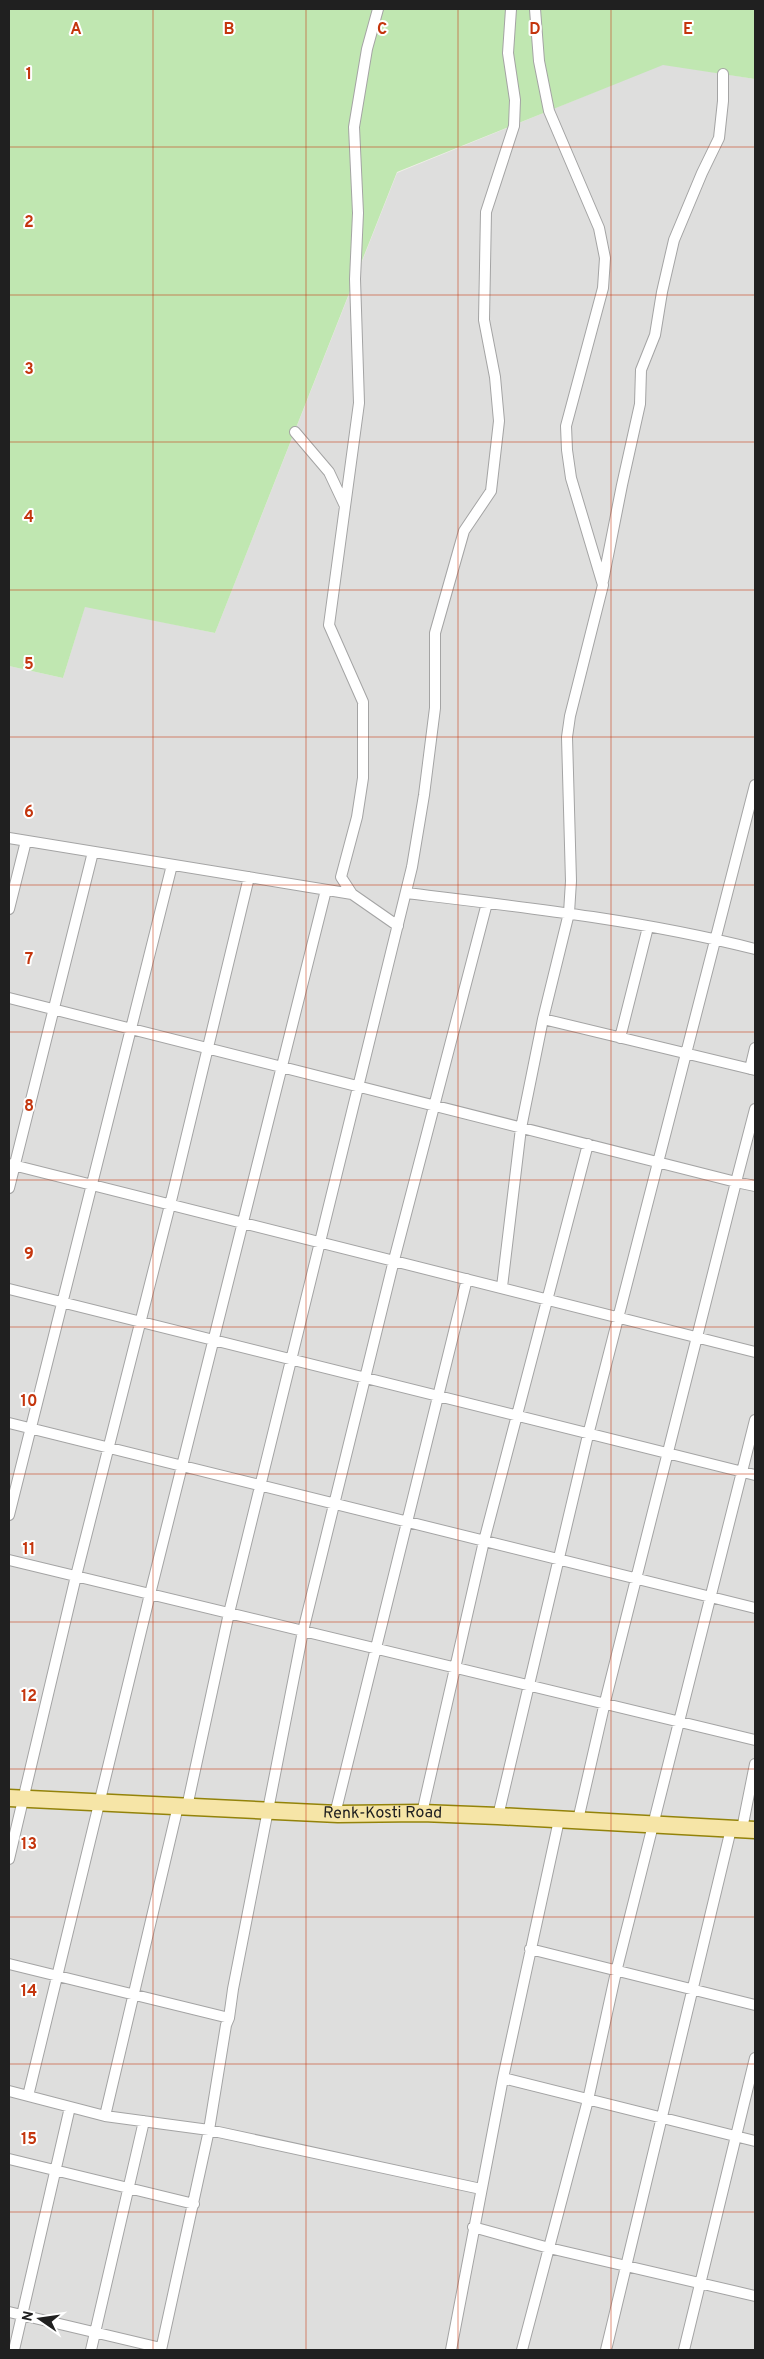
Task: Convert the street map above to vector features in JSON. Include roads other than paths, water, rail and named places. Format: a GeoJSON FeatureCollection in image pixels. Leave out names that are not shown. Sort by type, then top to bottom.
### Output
{"type":"FeatureCollection","features":[{"type":"Feature","properties":{"kind":"main road","name":"Renk-Kosti Road"},"geometry":{"type":"LineString","coordinates":[[16,1798],[335,1814],[422,1813],[498,1816],[652,1826],[743,1829]]}},
{"type":"Feature","properties":{"kind":"street"},"geometry":{"type":"LineString","coordinates":[[378,9],[367,49],[354,127],[358,213],[355,279],[359,403],[329,625],[363,702],[363,778],[357,817],[341,877],[352,894],[398,926]]}},
{"type":"Feature","properties":{"kind":"street"},"geometry":{"type":"LineString","coordinates":[[105,2116],[183,1806],[259,1485],[406,893],[424,794],[435,708],[435,633],[464,531],[491,491],[499,421],[495,377],[484,320],[486,212],[514,126],[515,100],[508,53],[511,9]]}},
{"type":"Feature","properties":{"kind":"street"},"geometry":{"type":"LineString","coordinates":[[535,9],[539,61],[549,111],[599,228],[605,258],[603,288],[566,426],[571,478],[603,585]]}},
{"type":"Feature","properties":{"kind":"street"},"geometry":{"type":"LineString","coordinates":[[502,1287],[521,1128],[542,1019],[569,913],[568,730],[570,716],[603,585],[640,404],[641,370],[655,336],[662,292],[674,240],[719,138],[723,101],[723,74]]}},
{"type":"Feature","properties":{"kind":"street"},"geometry":{"type":"LineString","coordinates":[[295,432],[329,472],[346,507]]}},
{"type":"Feature","properties":{"kind":"street"},"geometry":{"type":"LineString","coordinates":[[498,1816],[588,1435],[755,784]]}},
{"type":"Feature","properties":{"kind":"street"},"geometry":{"type":"LineString","coordinates":[[9,838],[352,894]]}},
{"type":"Feature","properties":{"kind":"street"},"geometry":{"type":"LineString","coordinates":[[9,909],[26,841]]}},
{"type":"Feature","properties":{"kind":"street"},"geometry":{"type":"LineString","coordinates":[[9,1188],[11,1165],[93,852]]}},
{"type":"Feature","properties":{"kind":"street"},"geometry":{"type":"LineString","coordinates":[[9,1515],[172,865]]}},
{"type":"Feature","properties":{"kind":"street"},"geometry":{"type":"LineString","coordinates":[[9,1859],[16,1798],[76,1576],[170,1205],[249,877]]}},
{"type":"Feature","properties":{"kind":"street"},"geometry":{"type":"LineString","coordinates":[[28,2096],[150,1594],[326,890]]}},
{"type":"Feature","properties":{"kind":"street"},"geometry":{"type":"LineString","coordinates":[[406,893],[569,913],[716,939],[755,949]]}},
{"type":"Feature","properties":{"kind":"street"},"geometry":{"type":"LineString","coordinates":[[9,2312],[161,2349],[210,2130],[226,2025],[229,2018],[302,1630],[364,1378],[486,903]]}},
{"type":"Feature","properties":{"kind":"street"},"geometry":{"type":"LineString","coordinates":[[620,1038],[648,927]]}},
{"type":"Feature","properties":{"kind":"street"},"geometry":{"type":"LineString","coordinates":[[9,998],[755,1186]]}},
{"type":"Feature","properties":{"kind":"street"},"geometry":{"type":"LineString","coordinates":[[542,1019],[753,1069],[755,1048]]}},
{"type":"Feature","properties":{"kind":"street"},"geometry":{"type":"LineString","coordinates":[[578,1820],[605,1702],[755,1109]]}},
{"type":"Feature","properties":{"kind":"street"},"geometry":{"type":"LineString","coordinates":[[422,1813],[484,1541],[588,1144]]}},
{"type":"Feature","properties":{"kind":"street"},"geometry":{"type":"LineString","coordinates":[[11,1165],[547,1298],[755,1352]]}},
{"type":"Feature","properties":{"kind":"street"},"geometry":{"type":"LineString","coordinates":[[335,1814],[467,1279]]}},
{"type":"Feature","properties":{"kind":"street"},"geometry":{"type":"LineString","coordinates":[[9,1289],[588,1435],[755,1475]]}},
{"type":"Feature","properties":{"kind":"street"},"geometry":{"type":"LineString","coordinates":[[522,2350],[588,2100],[616,1972],[755,1420]]}},
{"type":"Feature","properties":{"kind":"street"},"geometry":{"type":"LineString","coordinates":[[9,1423],[755,1608]]}},
{"type":"Feature","properties":{"kind":"street"},"geometry":{"type":"LineString","coordinates":[[9,1560],[605,1702],[755,1740]]}},
{"type":"Feature","properties":{"kind":"street"},"geometry":{"type":"LineString","coordinates":[[606,2350],[694,1990],[743,1829],[755,1764]]}},
{"type":"Feature","properties":{"kind":"street"},"geometry":{"type":"LineString","coordinates":[[451,2350],[503,2078],[559,1820]]}},
{"type":"Feature","properties":{"kind":"street"},"geometry":{"type":"LineString","coordinates":[[530,1949],[616,1972],[755,2005]]}},
{"type":"Feature","properties":{"kind":"street"},"geometry":{"type":"LineString","coordinates":[[9,1964],[229,2018]]}},
{"type":"Feature","properties":{"kind":"street"},"geometry":{"type":"LineString","coordinates":[[684,2350],[755,2058]]}},
{"type":"Feature","properties":{"kind":"street"},"geometry":{"type":"LineString","coordinates":[[503,2078],[755,2141]]}},
{"type":"Feature","properties":{"kind":"street"},"geometry":{"type":"LineString","coordinates":[[9,2091],[105,2116],[210,2130],[481,2189]]}},
{"type":"Feature","properties":{"kind":"street"},"geometry":{"type":"LineString","coordinates":[[14,2350],[70,2107]]}},
{"type":"Feature","properties":{"kind":"street"},"geometry":{"type":"LineString","coordinates":[[91,2350],[144,2121]]}},
{"type":"Feature","properties":{"kind":"street"},"geometry":{"type":"LineString","coordinates":[[9,2159],[194,2204]]}},
{"type":"Feature","properties":{"kind":"street"},"geometry":{"type":"LineString","coordinates":[[473,2227],[549,2248],[755,2296]]}}]}
